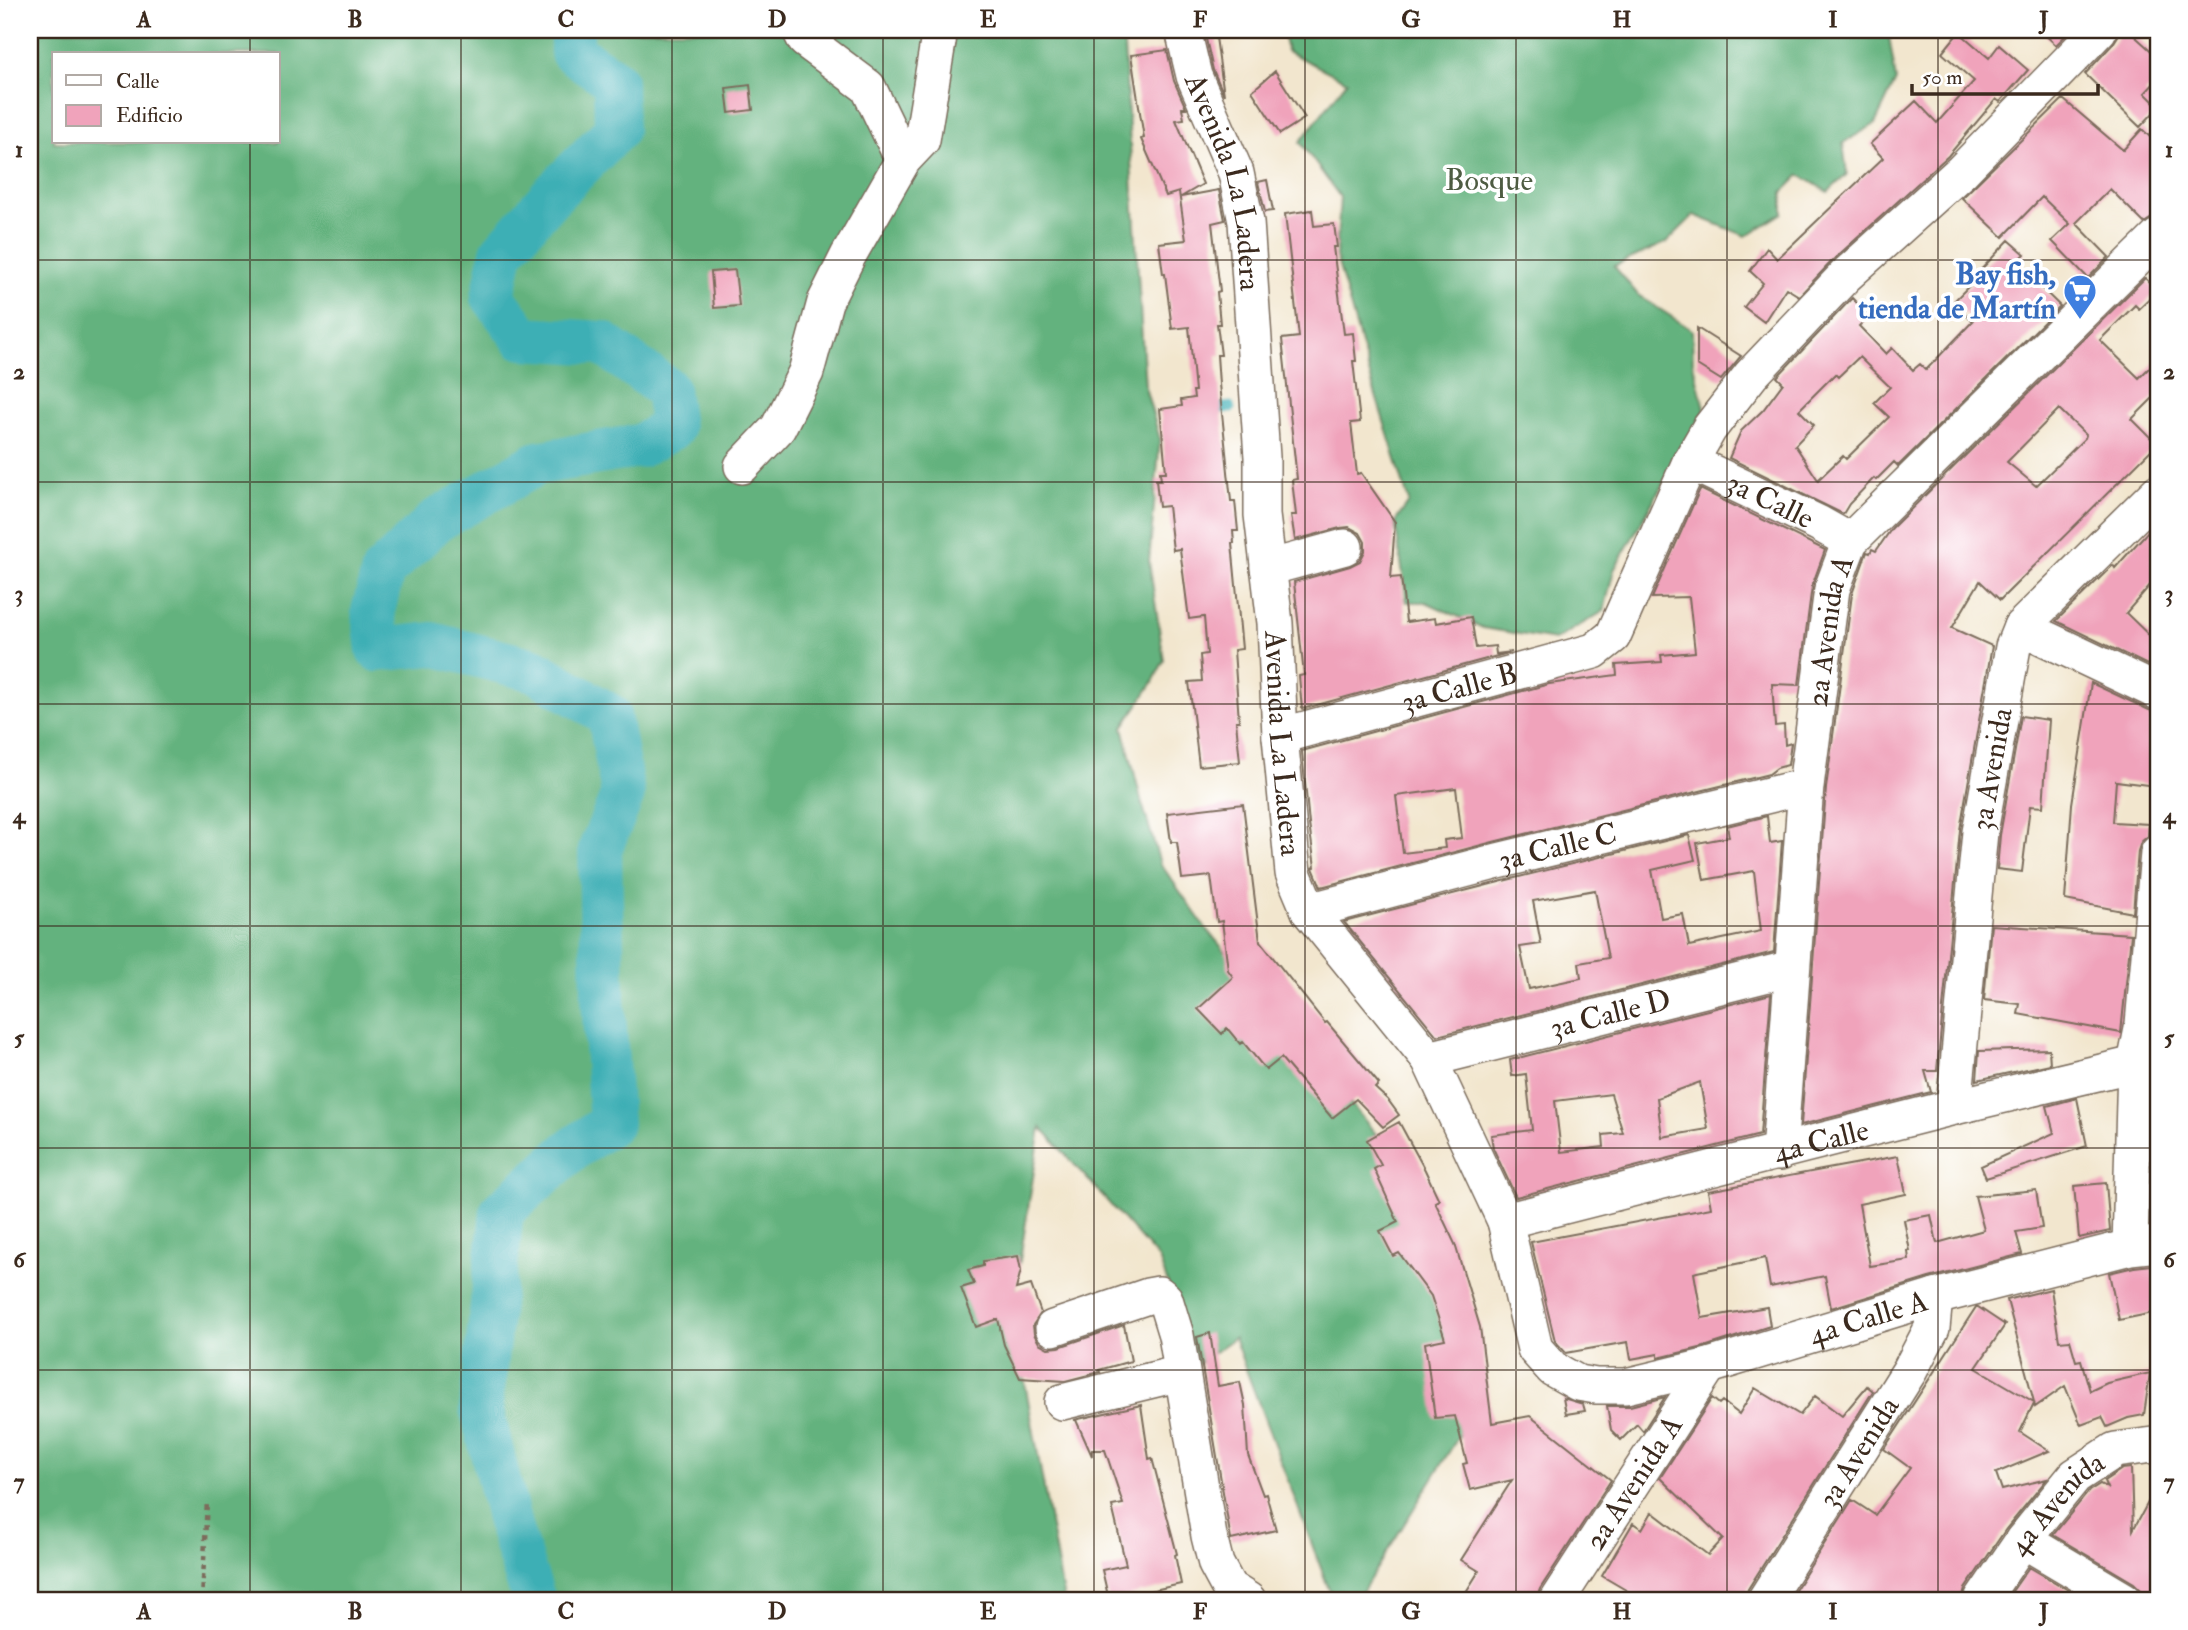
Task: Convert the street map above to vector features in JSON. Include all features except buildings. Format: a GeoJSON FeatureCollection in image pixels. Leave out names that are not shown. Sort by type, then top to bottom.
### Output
{"type":"FeatureCollection","features":[{"type":"Feature","properties":{"kind":"street"},"geometry":{"type":"LineString","coordinates":[[800,30],[806,40],[868,87],[903,160]]}},
{"type":"Feature","properties":{"kind":"street"},"geometry":{"type":"LineString","coordinates":[[741,466],[778,428],[806,372],[825,302],[848,256],[903,160],[922,140],[940,30]]}},
{"type":"Feature","properties":{"kind":"street","name":"Avenida La Ladera"},"geometry":{"type":"LineString","coordinates":[[1183,30],[1194,76],[1236,173],[1246,222],[1262,457],[1262,515],[1275,623],[1280,736],[1293,873],[1309,911],[1429,1059],[1506,1220],[1535,1349],[1553,1369],[1578,1382]]}},
{"type":"Feature","properties":{"kind":"street"},"geometry":{"type":"LineString","coordinates":[[1690,462],[1709,429],[1751,375],[1836,285],[1962,171],[2099,30]]}},
{"type":"Feature","properties":{"kind":"street","name":"2a Avenida A"},"geometry":{"type":"LineString","coordinates":[[1779,1153],[1806,786],[1832,590],[1850,541],[2158,237]]}},
{"type":"Feature","properties":{"kind":"street","name":"3a Calle"},"geometry":{"type":"LineString","coordinates":[[1690,462],[1850,541]]}},
{"type":"Feature","properties":{"kind":"street","name":"3a Calle B"},"geometry":{"type":"LineString","coordinates":[[1280,736],[1594,651],[1613,636],[1690,462]]}},
{"type":"Feature","properties":{"kind":"street","name":"3a Avenida"},"geometry":{"type":"LineString","coordinates":[[1954,1107],[1980,832],[2013,647],[2021,627],[2158,492]]}},
{"type":"Feature","properties":{"kind":"street"},"geometry":{"type":"LineString","coordinates":[[1268,568],[1345,547]]}},
{"type":"Feature","properties":{"kind":"street"},"geometry":{"type":"LineString","coordinates":[[2021,627],[2158,692]]}},
{"type":"Feature","properties":{"kind":"street","name":"3a Calle C"},"geometry":{"type":"LineString","coordinates":[[1309,911],[1498,861],[1806,786]]}},
{"type":"Feature","properties":{"kind":"street"},"geometry":{"type":"LineString","coordinates":[[2144,1245],[2135,1064],[2143,1024],[2158,853]]}},
{"type":"Feature","properties":{"kind":"street","name":"3a Calle D"},"geometry":{"type":"LineString","coordinates":[[1429,1059],[1792,968]]}},
{"type":"Feature","properties":{"kind":"street","name":"4a Calle"},"geometry":{"type":"LineString","coordinates":[[1506,1220],[2135,1064]]}},
{"type":"Feature","properties":{"kind":"street","name":"4a Calle A"},"geometry":{"type":"LineString","coordinates":[[1578,1382],[1596,1386],[1626,1386],[1709,1366],[1935,1297],[2144,1245]]}},
{"type":"Feature","properties":{"kind":"street"},"geometry":{"type":"LineString","coordinates":[[1053,1328],[1159,1294],[1165,1299],[1176,1335],[1216,1564],[1229,1588],[1248,1600]]}},
{"type":"Feature","properties":{"kind":"street","name":"3a Avenida"},"geometry":{"type":"LineString","coordinates":[[1765,1600],[1910,1370],[1933,1328],[1935,1297]]}},
{"type":"Feature","properties":{"kind":"street","name":"2a Avenida A"},"geometry":{"type":"LineString","coordinates":[[1557,1600],[1709,1366]]}},
{"type":"Feature","properties":{"kind":"street"},"geometry":{"type":"LineString","coordinates":[[1062,1402],[1181,1373]]}},
{"type":"Feature","properties":{"kind":"street","name":"4a Avenida"},"geometry":{"type":"LineString","coordinates":[[1982,1600],[2023,1540],[2075,1476],[2115,1450],[2153,1444],[2158,1447]]}},
{"type":"Feature","properties":{"kind":"street"},"geometry":{"type":"LineString","coordinates":[[2023,1540],[2124,1600]]}},
{"type":"Feature","properties":{"kind":"path"},"geometry":{"type":"LineString","coordinates":[[202,1600],[207,1501]]}},
{"type":"Feature","properties":{"kind":"green space"},"geometry":{"type":"Polygon","coordinates":[[[30,30],[1123,30],[1145,387],[1160,439],[1149,562],[1164,660],[1152,684],[1123,727],[1141,800],[1160,863],[1205,927],[1385,1145],[1477,1407],[1357,1600],[1333,1600],[1234,1338],[1197,1365],[1159,1259],[1041,1127],[1012,1310],[1064,1600],[30,1600],[30,30]]]}},
{"type":"Feature","properties":{"kind":"green space","name":"Bosque"},"geometry":{"type":"Polygon","coordinates":[[[1282,30],[1876,30],[1889,36],[1896,80],[1875,124],[1843,143],[1847,174],[1828,192],[1800,175],[1783,192],[1783,213],[1746,236],[1694,215],[1666,243],[1614,266],[1638,295],[1692,330],[1693,364],[1705,410],[1614,570],[1604,611],[1555,640],[1483,628],[1426,602],[1407,602],[1395,522],[1409,502],[1336,256],[1340,197],[1300,142],[1347,81],[1287,51],[1282,30]]]}},
{"type":"Feature","properties":{"kind":"waterway"},"geometry":{"type":"LineString","coordinates":[[534,1600],[511,1530],[481,1407],[502,1211],[570,1151],[611,1123],[603,998],[600,849],[623,794],[609,715],[534,670],[432,644],[378,650],[373,611],[383,571],[437,520],[538,463],[640,446],[672,428],[667,389],[602,343],[523,338],[493,297],[502,252],[550,197],[616,130],[615,81],[572,52],[572,30]]}},
{"type":"Feature","properties":{"kind":"waterway"},"geometry":{"type":"LineString","coordinates":[[1231,405],[1232,409],[1224,410],[1223,406],[1231,405]]}},
{"type":"Feature","properties":{"kind":"place","name":"Bay fish, tienda de Martín"},"geometry":{"type":"Point","coordinates":[2080,321]}}]}
